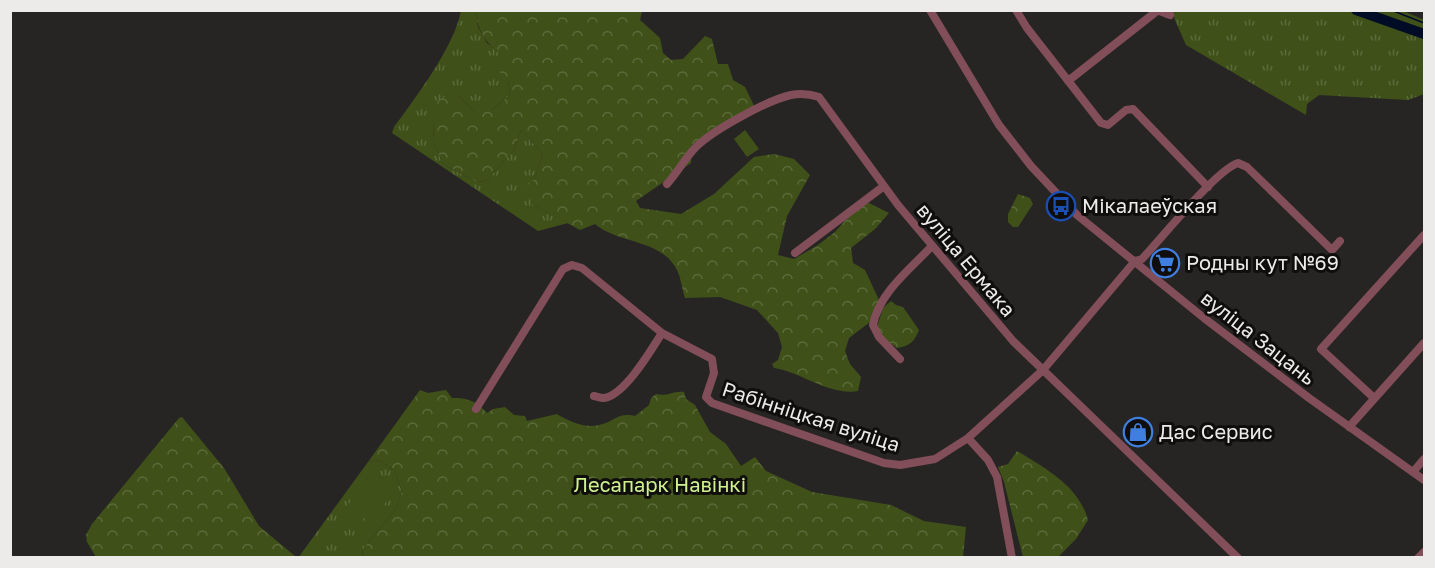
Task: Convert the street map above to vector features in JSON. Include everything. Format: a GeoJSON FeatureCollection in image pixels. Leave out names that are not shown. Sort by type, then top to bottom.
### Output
{"type":"FeatureCollection","features":[{"type":"Feature","properties":{"kind":"street","name":"вуліца Зацань"},"geometry":{"type":"LineString","coordinates":[[930,10],[999,125],[1016,148],[1077,215],[1309,398],[1425,480]]}},
{"type":"Feature","properties":{"kind":"street"},"geometry":{"type":"LineString","coordinates":[[1016,10],[1104,126],[1109,125],[1126,110],[1133,109],[1208,187]]}},
{"type":"Feature","properties":{"kind":"street"},"geometry":{"type":"LineString","coordinates":[[1068,81],[1157,11],[1170,15]]}},
{"type":"Feature","properties":{"kind":"street","name":"вуліца Ермака"},"geometry":{"type":"LineString","coordinates":[[667,184],[686,159],[708,137],[778,100],[792,95],[819,97],[884,186],[1013,341],[1236,557]]}},
{"type":"Feature","properties":{"kind":"street","name":"Рабінніцкая вуліца"},"geometry":{"type":"LineString","coordinates":[[476,409],[563,269],[567,265],[572,265],[582,268],[662,333],[712,358],[714,373],[706,397],[712,403],[729,411],[884,463],[900,465],[935,459],[968,438],[1043,370],[1135,261],[1142,259],[1208,187],[1233,165],[1242,164],[1332,249],[1340,241]]}},
{"type":"Feature","properties":{"kind":"street"},"geometry":{"type":"LineString","coordinates":[[795,253],[884,186]]}},
{"type":"Feature","properties":{"kind":"street"},"geometry":{"type":"LineString","coordinates":[[1374,398],[1321,349],[1425,235]]}},
{"type":"Feature","properties":{"kind":"street"},"geometry":{"type":"LineString","coordinates":[[900,359],[879,337],[873,325],[876,311],[886,295],[932,246]]}},
{"type":"Feature","properties":{"kind":"street"},"geometry":{"type":"LineString","coordinates":[[594,396],[604,398],[631,379],[662,333]]}},
{"type":"Feature","properties":{"kind":"street"},"geometry":{"type":"LineString","coordinates":[[1349,427],[1425,343]]}},
{"type":"Feature","properties":{"kind":"street"},"geometry":{"type":"LineString","coordinates":[[968,438],[988,460],[997,477],[1012,558]]}},
{"type":"Feature","properties":{"kind":"street"},"geometry":{"type":"LineString","coordinates":[[1413,472],[1425,459]]}},
{"type":"Feature","properties":{"kind":"street"},"geometry":{"type":"LineString","coordinates":[[1418,558],[1425,552]]}},
{"type":"Feature","properties":{"kind":"green space"},"geometry":{"type":"Polygon","coordinates":[[[461,11],[475,11],[478,27],[487,43],[500,53],[510,95],[490,111],[474,111],[459,96],[433,121],[434,143],[443,164],[477,182],[486,181],[514,150],[521,130],[543,154],[534,180],[532,204],[568,223],[538,231],[392,133],[443,56],[461,11]]]}},
{"type":"Feature","properties":{"kind":"green space"},"geometry":{"type":"Polygon","coordinates":[[[475,11],[642,11],[640,20],[660,38],[663,53],[671,60],[683,59],[705,36],[712,39],[718,64],[728,64],[733,80],[745,87],[757,112],[711,131],[692,145],[691,163],[636,201],[640,208],[681,214],[714,194],[754,157],[774,154],[794,159],[810,175],[787,216],[778,255],[794,259],[818,245],[867,202],[889,213],[875,229],[851,248],[853,263],[865,270],[879,300],[870,322],[849,338],[845,351],[850,364],[861,377],[858,391],[847,392],[826,387],[774,368],[772,364],[778,360],[782,347],[778,333],[757,310],[720,297],[685,298],[677,270],[670,260],[651,247],[615,235],[595,224],[580,230],[532,204],[525,185],[534,180],[543,154],[521,130],[514,150],[486,181],[477,182],[443,164],[434,143],[433,121],[437,102],[448,94],[459,96],[474,111],[490,111],[510,95],[508,80],[497,69],[499,53],[482,35],[475,11]]]}},
{"type":"Feature","properties":{"kind":"green space"},"geometry":{"type":"Polygon","coordinates":[[[1171,11],[1403,11],[1424,20],[1424,94],[1408,100],[1319,95],[1307,104],[1306,115],[1186,45],[1171,11]]]}},
{"type":"Feature","properties":{"kind":"green space"},"geometry":{"type":"Polygon","coordinates":[[[745,130],[759,149],[747,157],[734,139],[745,130]]]}},
{"type":"Feature","properties":{"kind":"green space"},"geometry":{"type":"Polygon","coordinates":[[[1018,194],[1030,198],[1033,204],[1018,227],[1013,227],[1008,222],[1008,214],[1018,194]]]}},
{"type":"Feature","properties":{"kind":"green space"},"geometry":{"type":"Polygon","coordinates":[[[891,301],[903,307],[919,330],[911,343],[897,348],[883,338],[877,327],[883,308],[891,301]]]}},
{"type":"Feature","properties":{"kind":"green space","name":"Лесапарк Навінкі"},"geometry":{"type":"Polygon","coordinates":[[[420,390],[428,393],[446,390],[452,398],[472,401],[487,413],[493,409],[505,407],[514,415],[525,416],[527,421],[557,414],[572,422],[588,426],[604,424],[624,415],[635,416],[649,405],[651,398],[656,394],[684,392],[686,399],[695,405],[710,432],[726,444],[741,466],[755,457],[766,471],[812,492],[891,505],[924,521],[966,527],[963,557],[362,558],[363,549],[395,510],[402,492],[395,471],[379,460],[368,462],[420,390]]]}},
{"type":"Feature","properties":{"kind":"green space"},"geometry":{"type":"Polygon","coordinates":[[[182,417],[224,468],[259,526],[296,557],[96,557],[87,542],[86,535],[92,524],[182,417]]]}},
{"type":"Feature","properties":{"kind":"green space"},"geometry":{"type":"Polygon","coordinates":[[[1017,451],[1060,479],[1084,508],[1088,520],[1076,539],[1058,557],[1023,557],[998,467],[1008,464],[1017,451]]]}},
{"type":"Feature","properties":{"kind":"green space"},"geometry":{"type":"Polygon","coordinates":[[[379,460],[395,471],[402,492],[395,510],[363,549],[362,557],[298,558],[368,462],[379,460]]]}},
{"type":"Feature","properties":{"kind":"green space"},"geometry":{"type":"Polygon","coordinates":[[[373,472],[396,489],[370,523],[347,506],[373,472]]]}},
{"type":"Feature","properties":{"kind":"waterway"},"geometry":{"type":"LineString","coordinates":[[1356,10],[1424,34]]}},
{"type":"Feature","properties":{"kind":"waterway"},"geometry":{"type":"LineString","coordinates":[[1391,10],[1424,23]]}},
{"type":"Feature","properties":{"kind":"place","name":"Мікалаеўская"},"geometry":{"type":"Point","coordinates":[1061,206]}},
{"type":"Feature","properties":{"kind":"place","name":"Родны кут №69"},"geometry":{"type":"Point","coordinates":[1165,263]}},
{"type":"Feature","properties":{"kind":"place","name":"Дас Сервис"},"geometry":{"type":"Point","coordinates":[1138,432]}}]}
